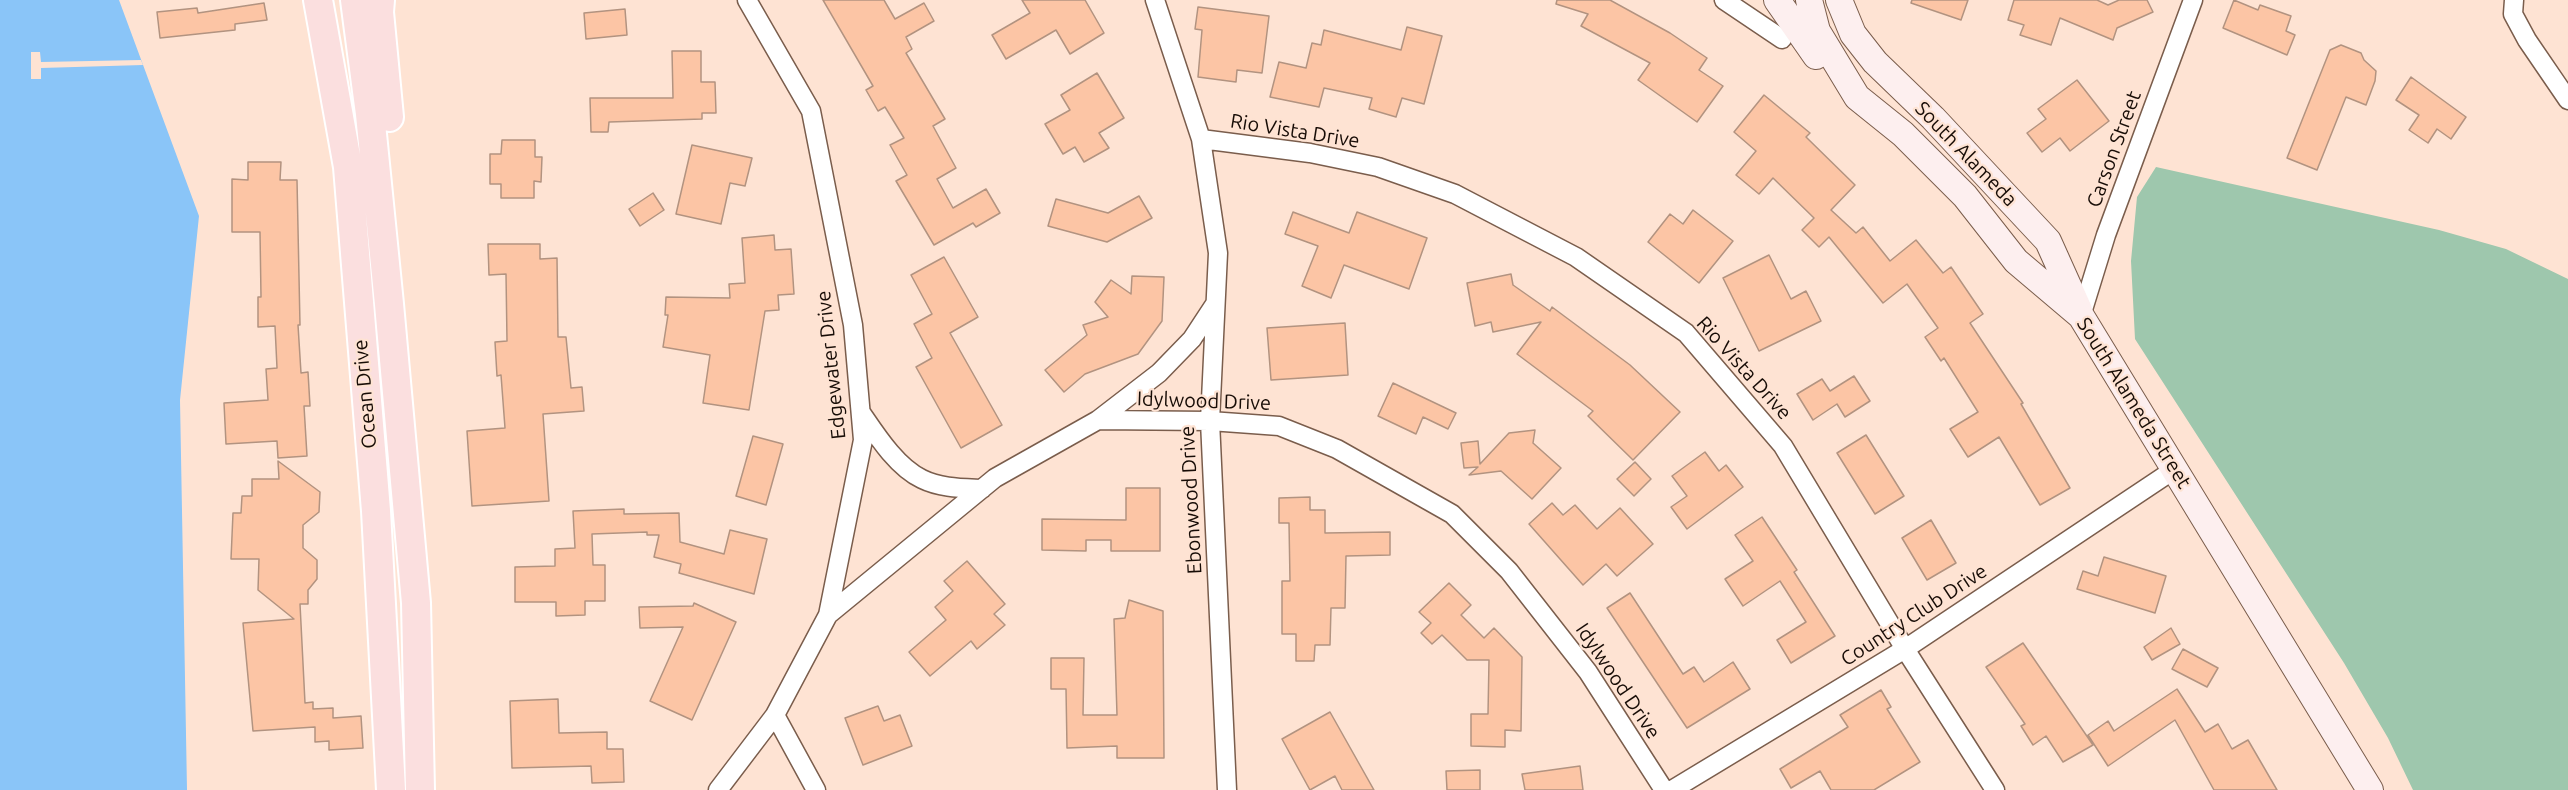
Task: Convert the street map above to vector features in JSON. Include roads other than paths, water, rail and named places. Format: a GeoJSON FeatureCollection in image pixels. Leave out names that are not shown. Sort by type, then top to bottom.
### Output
{"type":"FeatureCollection","features":[{"type":"Feature","properties":{"kind":"main road","name":"Ocean Drive"},"geometry":{"type":"LineString","coordinates":[[318,0],[348,166],[376,511],[391,790]]}},
{"type":"Feature","properties":{"kind":"main road","name":"Ocean Drive"},"geometry":{"type":"LineString","coordinates":[[355,0],[370,114],[416,603],[420,790]]}},
{"type":"Feature","properties":{"kind":"main road"},"geometry":{"type":"LineString","coordinates":[[380,0],[379,12],[396,189],[407,393],[401,436]]}},
{"type":"Feature","properties":{"kind":"main road"},"geometry":{"type":"LineString","coordinates":[[1777,0],[1824,68],[1857,97]]}},
{"type":"Feature","properties":{"kind":"main road","name":"South Alameda Street"},"geometry":{"type":"LineString","coordinates":[[1809,0],[1817,31],[1857,97],[1903,134],[1965,196],[2016,261],[2081,316],[2370,790]]}},
{"type":"Feature","properties":{"kind":"main road","name":"South Alameda"},"geometry":{"type":"LineString","coordinates":[[1839,0],[1853,34],[1875,62],[1941,126],[2048,241],[2081,316]]}},
{"type":"Feature","properties":{"kind":"main road"},"geometry":{"type":"LineString","coordinates":[[358,307],[389,304]]}},
{"type":"Feature","properties":{"kind":"main road"},"geometry":{"type":"LineString","coordinates":[[376,511],[408,508]]}},
{"type":"Feature","properties":{"kind":"main road"},"geometry":{"type":"LineString","coordinates":[[381,604],[416,603]]}},
{"type":"Feature","properties":{"kind":"main road"},"geometry":{"type":"LineString","coordinates":[[388,743],[419,742]]}},
{"type":"Feature","properties":{"kind":"street","name":"Edgewater Drive"},"geometry":{"type":"LineString","coordinates":[[718,790],[775,715],[828,615],[863,440],[853,325],[811,111],[747,0]]}},
{"type":"Feature","properties":{"kind":"street","name":"Ebonwood Drive"},"geometry":{"type":"LineString","coordinates":[[1155,0],[1201,139],[1218,254],[1210,422],[1227,790]]}},
{"type":"Feature","properties":{"kind":"street"},"geometry":{"type":"LineString","coordinates":[[1724,0],[1782,39]]}},
{"type":"Feature","properties":{"kind":"street","name":"Carson Street"},"geometry":{"type":"LineString","coordinates":[[2081,316],[2106,235],[2193,0]]}},
{"type":"Feature","properties":{"kind":"street"},"geometry":{"type":"LineString","coordinates":[[2514,0],[2513,14],[2527,40],[2568,100]]}},
{"type":"Feature","properties":{"kind":"street","name":"Rio Vista Drive"},"geometry":{"type":"LineString","coordinates":[[1201,139],[1310,153],[1378,167],[1455,194],[1576,256],[1686,333],[1783,447],[1905,649],[1995,790]]}},
{"type":"Feature","properties":{"kind":"street"},"geometry":{"type":"LineString","coordinates":[[828,615],[995,478],[1098,420],[1159,373],[1192,339],[1215,304]]}},
{"type":"Feature","properties":{"kind":"street"},"geometry":{"type":"LineString","coordinates":[[861,412],[887,451],[921,479],[948,487],[982,489]]}},
{"type":"Feature","properties":{"kind":"street","name":"Idylwood Drive"},"geometry":{"type":"LineString","coordinates":[[1098,420],[1279,426],[1337,449],[1452,514],[1509,571],[1588,672],[1664,790]]}},
{"type":"Feature","properties":{"kind":"street","name":"Country Club Drive"},"geometry":{"type":"LineString","coordinates":[[1672,790],[1905,649],[2175,469]]}},
{"type":"Feature","properties":{"kind":"street"},"geometry":{"type":"LineString","coordinates":[[775,715],[816,790]]}},
{"type":"Feature","properties":{"kind":"water"},"geometry":{"type":"Polygon","coordinates":[[[0,0],[119,0],[199,216],[180,400],[187,790],[0,790],[0,0]]]}}]}
